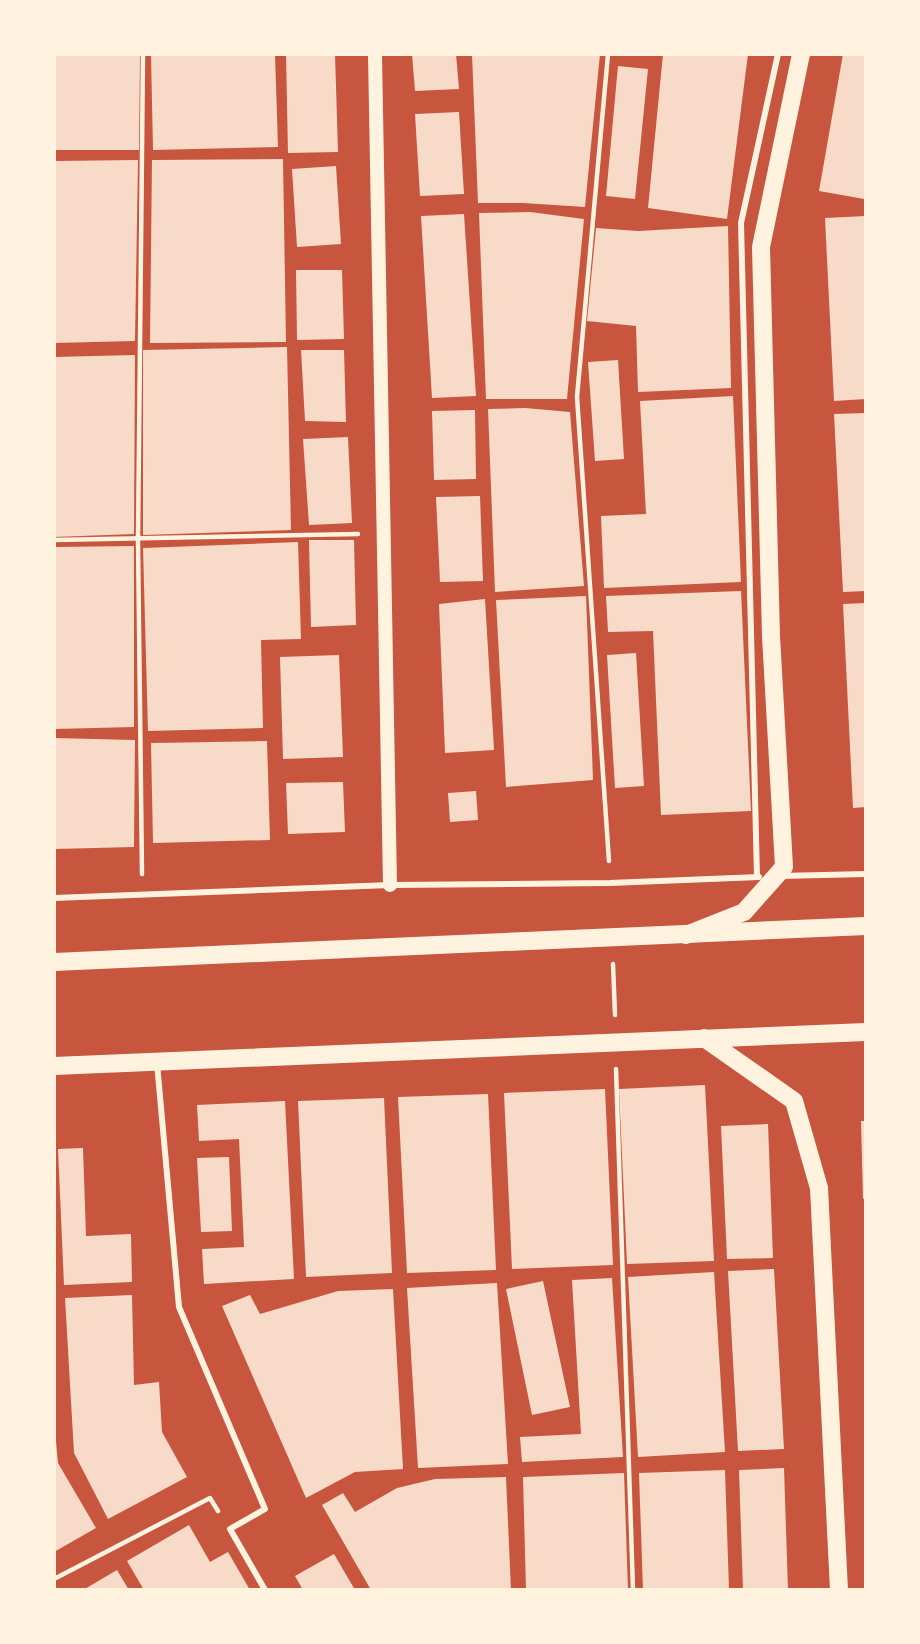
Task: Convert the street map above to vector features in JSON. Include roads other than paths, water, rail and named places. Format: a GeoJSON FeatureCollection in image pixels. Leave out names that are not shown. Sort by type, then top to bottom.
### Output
{"type":"FeatureCollection","features":[{"type":"Feature","properties":{"kind":"main road"},"geometry":{"type":"LineString","coordinates":[[375,54],[390,885]]}},
{"type":"Feature","properties":{"kind":"main road"},"geometry":{"type":"LineString","coordinates":[[686,935],[744,912],[784,867],[771,636],[763,235],[801,54]]}},
{"type":"Feature","properties":{"kind":"main road"},"geometry":{"type":"LineString","coordinates":[[54,962],[866,926]]}},
{"type":"Feature","properties":{"kind":"main road"},"geometry":{"type":"LineString","coordinates":[[54,1066],[866,1032]]}},
{"type":"Feature","properties":{"kind":"main road"},"geometry":{"type":"LineString","coordinates":[[705,1038],[794,1101],[819,1188],[839,1590]]}},
{"type":"Feature","properties":{"kind":"street"},"geometry":{"type":"LineString","coordinates":[[757,877],[741,223],[778,54]]}},
{"type":"Feature","properties":{"kind":"street"},"geometry":{"type":"LineString","coordinates":[[54,898],[390,885],[610,883],[866,874]]}},
{"type":"Feature","properties":{"kind":"street"},"geometry":{"type":"LineString","coordinates":[[156,1054],[179,1307],[265,1510],[230,1529],[265,1590]]}}]}
